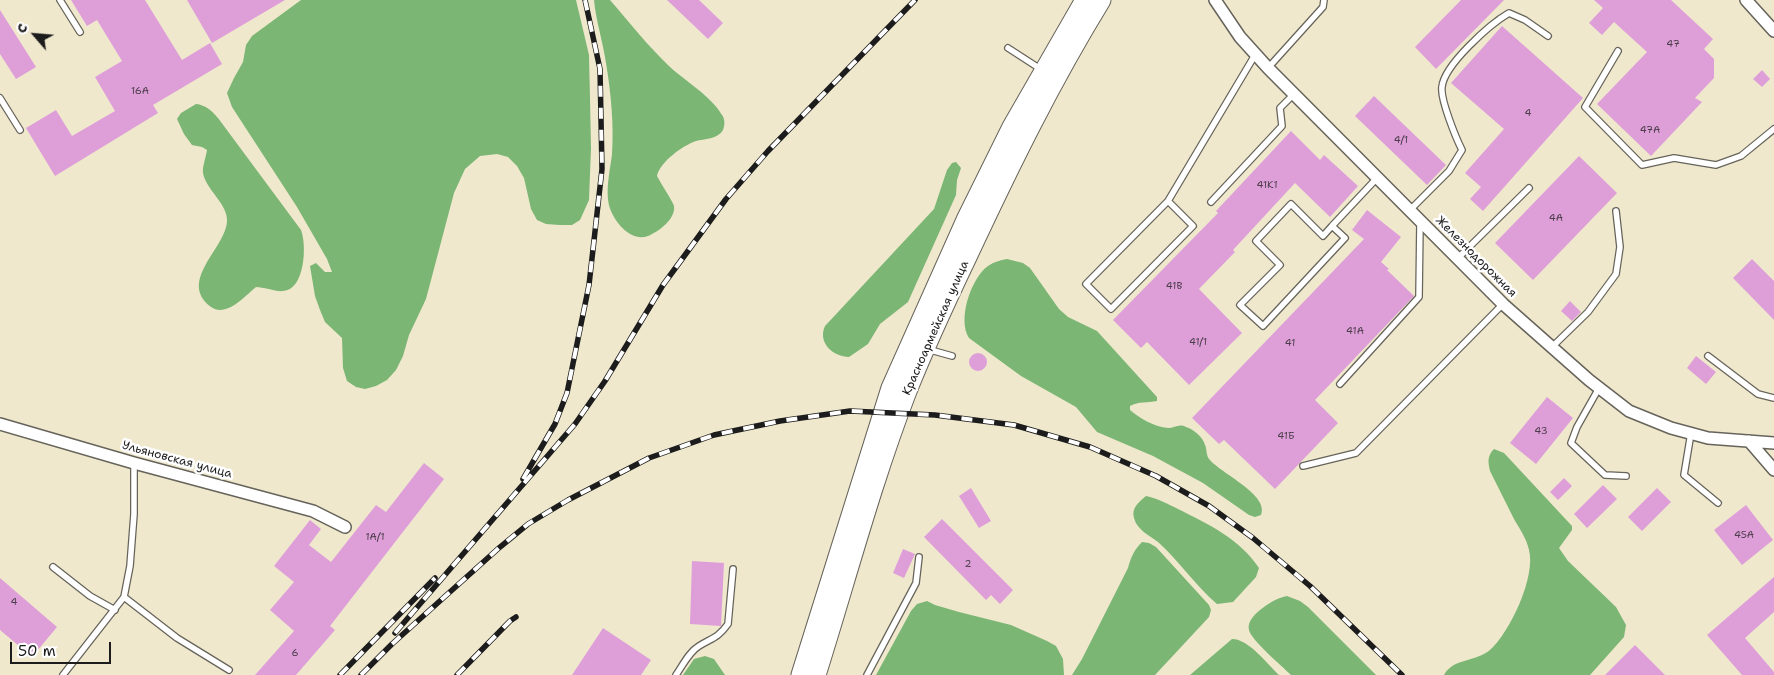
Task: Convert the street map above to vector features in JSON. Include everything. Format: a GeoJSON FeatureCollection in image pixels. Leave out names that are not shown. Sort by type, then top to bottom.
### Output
{"type":"FeatureCollection","features":[{"type":"Feature","properties":{"kind":"main road","name":"Красноармейская улица"},"geometry":{"type":"LineString","coordinates":[[800,675],[891,388],[966,220],[1012,127],[1084,0]]}},
{"type":"Feature","properties":{"kind":"main road","name":"Красноармейская улица"},"geometry":{"type":"LineString","coordinates":[[816,675],[907,390],[1025,135],[1056,77],[1102,0]]}},
{"type":"Feature","properties":{"kind":"street","name":"Железнодорожная"},"geometry":{"type":"LineString","coordinates":[[1214,0],[1240,37],[1268,68],[1503,304],[1599,388],[1629,411],[1672,428],[1708,438],[1774,443]]}},
{"type":"Feature","properties":{"kind":"street"},"geometry":{"type":"LineString","coordinates":[[1746,0],[1774,31]]}},
{"type":"Feature","properties":{"kind":"street","name":"Ульяновская улица"},"geometry":{"type":"LineString","coordinates":[[0,424],[134,463],[313,511],[345,527]]}},
{"type":"Feature","properties":{"kind":"street"},"geometry":{"type":"LineString","coordinates":[[1749,441],[1774,470]]}},
{"type":"Feature","properties":{"kind":"lane"},"geometry":{"type":"LineString","coordinates":[[60,0],[80,32]]}},
{"type":"Feature","properties":{"kind":"lane"},"geometry":{"type":"LineString","coordinates":[[1268,68],[1323,7],[1324,0]]}},
{"type":"Feature","properties":{"kind":"lane"},"geometry":{"type":"LineString","coordinates":[[1410,210],[1449,171],[1462,150],[1455,137],[1444,101],[1442,87],[1450,68],[1480,35],[1509,13],[1525,20],[1548,36]]}},
{"type":"Feature","properties":{"kind":"lane"},"geometry":{"type":"LineString","coordinates":[[1008,48],[1044,71]]}},
{"type":"Feature","properties":{"kind":"lane"},"geometry":{"type":"LineString","coordinates":[[1618,51],[1585,107],[1642,165],[1674,158],[1716,165],[1741,156],[1774,129]]}},
{"type":"Feature","properties":{"kind":"lane"},"geometry":{"type":"LineString","coordinates":[[1168,201],[1193,226],[1111,308],[1086,284],[1168,201],[1256,55]]}},
{"type":"Feature","properties":{"kind":"lane"},"geometry":{"type":"LineString","coordinates":[[1211,202],[1282,126],[1280,108],[1294,94]]}},
{"type":"Feature","properties":{"kind":"lane"},"geometry":{"type":"LineString","coordinates":[[0,98],[20,130]]}},
{"type":"Feature","properties":{"kind":"lane"},"geometry":{"type":"LineString","coordinates":[[1332,226],[1345,238],[1263,326],[1240,305],[1280,265],[1256,241],[1291,204],[1323,236],[1332,226],[1378,177]]}},
{"type":"Feature","properties":{"kind":"lane"},"geometry":{"type":"LineString","coordinates":[[1458,258],[1528,188]]}},
{"type":"Feature","properties":{"kind":"lane"},"geometry":{"type":"LineString","coordinates":[[1552,347],[1588,312],[1616,274],[1620,247],[1616,211]]}},
{"type":"Feature","properties":{"kind":"lane"},"geometry":{"type":"LineString","coordinates":[[1340,384],[1419,297],[1420,220]]}},
{"type":"Feature","properties":{"kind":"lane"},"geometry":{"type":"LineString","coordinates":[[1303,466],[1356,453],[1503,304]]}},
{"type":"Feature","properties":{"kind":"lane"},"geometry":{"type":"LineString","coordinates":[[925,348],[952,356]]}},
{"type":"Feature","properties":{"kind":"lane"},"geometry":{"type":"LineString","coordinates":[[1708,356],[1758,394],[1774,398]]}},
{"type":"Feature","properties":{"kind":"lane"},"geometry":{"type":"LineString","coordinates":[[1599,388],[1577,427],[1571,444],[1605,475],[1626,476]]}},
{"type":"Feature","properties":{"kind":"lane"},"geometry":{"type":"LineString","coordinates":[[1691,433],[1684,475],[1718,503]]}},
{"type":"Feature","properties":{"kind":"lane"},"geometry":{"type":"LineString","coordinates":[[63,675],[124,596],[130,566],[134,514],[134,463]]}},
{"type":"Feature","properties":{"kind":"lane"},"geometry":{"type":"LineString","coordinates":[[868,675],[916,583],[919,557]]}},
{"type":"Feature","properties":{"kind":"lane"},"geometry":{"type":"LineString","coordinates":[[52,567],[90,596],[115,610]]}},
{"type":"Feature","properties":{"kind":"lane"},"geometry":{"type":"LineString","coordinates":[[676,675],[689,655],[699,646],[710,642],[728,624],[733,569]]}},
{"type":"Feature","properties":{"kind":"lane"},"geometry":{"type":"LineString","coordinates":[[124,596],[176,638],[229,670]]}},
{"type":"Feature","properties":{"kind":"green space"},"geometry":{"type":"Polygon","coordinates":[[[301,0],[576,0],[589,55],[591,148],[589,200],[580,220],[572,225],[560,225],[546,224],[537,220],[531,209],[524,178],[517,166],[508,157],[497,154],[480,156],[465,169],[454,193],[426,299],[409,335],[403,356],[396,370],[387,380],[365,389],[356,387],[347,381],[343,368],[342,338],[325,322],[315,296],[310,266],[316,263],[325,272],[332,272],[327,259],[297,207],[232,107],[227,93],[243,62],[246,45],[252,36],[301,0]]]}},
{"type":"Feature","properties":{"kind":"green space"},"geometry":{"type":"Polygon","coordinates":[[[594,0],[610,0],[661,58],[712,102],[724,120],[721,133],[684,147],[662,165],[657,176],[673,203],[674,211],[666,224],[648,236],[636,237],[621,227],[609,204],[608,183],[613,143],[612,109],[606,63],[594,0]]]}},
{"type":"Feature","properties":{"kind":"green space"},"geometry":{"type":"Polygon","coordinates":[[[196,104],[208,109],[218,118],[301,230],[303,237],[304,256],[300,275],[290,289],[280,291],[256,287],[241,300],[223,310],[211,307],[202,297],[199,286],[206,264],[225,231],[226,215],[203,173],[207,150],[192,145],[177,119],[181,113],[196,104]]]}},
{"type":"Feature","properties":{"kind":"green space"},"geometry":{"type":"Polygon","coordinates":[[[956,162],[961,168],[957,180],[956,195],[908,302],[880,324],[868,344],[849,357],[833,352],[828,348],[823,338],[825,326],[934,209],[947,170],[952,163],[956,162]]]}},
{"type":"Feature","properties":{"kind":"green space"},"geometry":{"type":"Polygon","coordinates":[[[1007,259],[1023,263],[1030,268],[1059,309],[1068,317],[1097,331],[1157,397],[1157,401],[1133,404],[1130,406],[1130,410],[1158,426],[1168,428],[1181,425],[1195,431],[1204,442],[1209,459],[1251,492],[1258,500],[1262,507],[1261,515],[1255,517],[1249,515],[1203,483],[1153,456],[1097,432],[1076,407],[1021,376],[969,338],[966,330],[965,310],[971,289],[988,266],[997,261],[1007,259]]]}},
{"type":"Feature","properties":{"kind":"green space"},"geometry":{"type":"Polygon","coordinates":[[[1494,449],[1504,453],[1572,526],[1572,530],[1559,548],[1568,561],[1616,607],[1626,625],[1624,637],[1590,675],[1444,675],[1453,666],[1484,654],[1498,642],[1506,631],[1520,603],[1529,574],[1530,561],[1527,542],[1490,471],[1489,459],[1494,449]]]}},
{"type":"Feature","properties":{"kind":"green space"},"geometry":{"type":"Polygon","coordinates":[[[1146,496],[1166,503],[1223,533],[1251,558],[1259,568],[1256,577],[1233,602],[1217,604],[1201,589],[1166,549],[1138,526],[1133,514],[1136,506],[1146,496]]]}},
{"type":"Feature","properties":{"kind":"green space"},"geometry":{"type":"Polygon","coordinates":[[[1142,542],[1156,547],[1209,605],[1211,610],[1209,617],[1155,675],[1072,675],[1128,568],[1133,554],[1142,542]]]}},
{"type":"Feature","properties":{"kind":"green space"},"geometry":{"type":"Polygon","coordinates":[[[1287,596],[1300,601],[1308,607],[1376,675],[1291,675],[1267,653],[1249,630],[1249,624],[1255,614],[1269,603],[1287,596]]]}},
{"type":"Feature","properties":{"kind":"green space"},"geometry":{"type":"Polygon","coordinates":[[[927,601],[959,612],[1011,625],[1047,641],[1056,646],[1063,659],[1064,675],[876,675],[911,611],[917,604],[927,601]]]}},
{"type":"Feature","properties":{"kind":"green space"},"geometry":{"type":"Polygon","coordinates":[[[1232,639],[1251,647],[1279,675],[1190,675],[1232,639]]]}},
{"type":"Feature","properties":{"kind":"green space"},"geometry":{"type":"Polygon","coordinates":[[[705,656],[714,659],[725,675],[683,675],[694,659],[705,656]]]}},
{"type":"Feature","properties":{"kind":"building"},"geometry":{"type":"Polygon","coordinates":[[[71,0],[145,0],[182,60],[210,43],[222,64],[153,105],[158,113],[55,176],[26,128],[56,110],[72,136],[115,111],[95,77],[122,61],[97,20],[87,26],[71,0]]]}},
{"type":"Feature","properties":{"kind":"building"},"geometry":{"type":"Polygon","coordinates":[[[187,0],[285,0],[212,43],[187,0]]]}},
{"type":"Feature","properties":{"kind":"building"},"geometry":{"type":"Polygon","coordinates":[[[667,0],[699,0],[723,23],[708,39],[667,0]]]}},
{"type":"Feature","properties":{"kind":"building"},"geometry":{"type":"Polygon","coordinates":[[[1461,0],[1504,0],[1436,69],[1415,47],[1461,0]]]}},
{"type":"Feature","properties":{"kind":"building"},"geometry":{"type":"Polygon","coordinates":[[[1594,0],[1671,0],[1713,39],[1704,49],[1714,59],[1714,78],[1695,98],[1702,102],[1651,156],[1597,104],[1647,52],[1614,22],[1602,35],[1589,23],[1603,8],[1594,0]]]}},
{"type":"Feature","properties":{"kind":"building"},"geometry":{"type":"Polygon","coordinates":[[[0,10],[36,67],[16,79],[0,54],[0,10]]]}},
{"type":"Feature","properties":{"kind":"building"},"geometry":{"type":"Polygon","coordinates":[[[1502,26],[1583,98],[1483,211],[1470,199],[1481,187],[1465,173],[1504,129],[1451,83],[1502,26]]]}},
{"type":"Feature","properties":{"kind":"building"},"geometry":{"type":"Polygon","coordinates":[[[1762,70],[1770,79],[1762,87],[1753,79],[1762,70]]]}},
{"type":"Feature","properties":{"kind":"building"},"geometry":{"type":"Polygon","coordinates":[[[1374,96],[1446,165],[1427,185],[1355,116],[1374,96]]]}},
{"type":"Feature","properties":{"kind":"building"},"geometry":{"type":"Polygon","coordinates":[[[1291,131],[1320,160],[1324,155],[1358,186],[1330,217],[1295,183],[1233,250],[1235,252],[1199,289],[1242,333],[1189,385],[1147,342],[1141,348],[1113,320],[1218,213],[1216,211],[1291,131]]]}},
{"type":"Feature","properties":{"kind":"building"},"geometry":{"type":"Polygon","coordinates":[[[1579,156],[1617,193],[1533,280],[1495,243],[1579,156]]]}},
{"type":"Feature","properties":{"kind":"building"},"geometry":{"type":"Polygon","coordinates":[[[1367,210],[1401,237],[1381,262],[1414,296],[1315,400],[1338,423],[1275,489],[1224,440],[1219,444],[1192,418],[1364,239],[1352,230],[1367,210]]]}},
{"type":"Feature","properties":{"kind":"building"},"geometry":{"type":"Polygon","coordinates":[[[1752,259],[1774,281],[1774,320],[1733,278],[1752,259]]]}},
{"type":"Feature","properties":{"kind":"building"},"geometry":{"type":"Polygon","coordinates":[[[1570,301],[1581,312],[1572,321],[1561,311],[1570,301]]]}},
{"type":"Feature","properties":{"kind":"building"},"geometry":{"type":"Polygon","coordinates":[[[974,353],[982,353],[987,358],[985,369],[974,371],[969,366],[969,358],[974,353]]]}},
{"type":"Feature","properties":{"kind":"building"},"geometry":{"type":"Polygon","coordinates":[[[1696,356],[1716,372],[1706,384],[1687,368],[1696,356]]]}},
{"type":"Feature","properties":{"kind":"building"},"geometry":{"type":"Polygon","coordinates":[[[1547,397],[1573,418],[1536,464],[1510,443],[1547,397]]]}},
{"type":"Feature","properties":{"kind":"building"},"geometry":{"type":"Polygon","coordinates":[[[424,463],[444,479],[330,626],[335,630],[296,675],[255,675],[294,631],[270,610],[294,582],[274,566],[310,520],[321,529],[309,545],[331,562],[376,505],[386,512],[424,463]]]}},
{"type":"Feature","properties":{"kind":"building"},"geometry":{"type":"Polygon","coordinates":[[[1564,478],[1572,486],[1558,500],[1550,492],[1564,478]]]}},
{"type":"Feature","properties":{"kind":"building"},"geometry":{"type":"Polygon","coordinates":[[[1603,485],[1617,499],[1587,528],[1574,514],[1603,485]]]}},
{"type":"Feature","properties":{"kind":"building"},"geometry":{"type":"Polygon","coordinates":[[[971,488],[991,521],[979,528],[959,496],[971,488]]]}},
{"type":"Feature","properties":{"kind":"building"},"geometry":{"type":"Polygon","coordinates":[[[1657,488],[1671,502],[1642,531],[1628,517],[1657,488]]]}},
{"type":"Feature","properties":{"kind":"building"},"geometry":{"type":"Polygon","coordinates":[[[1746,505],[1773,540],[1742,565],[1714,530],[1746,505]]]}},
{"type":"Feature","properties":{"kind":"building"},"geometry":{"type":"Polygon","coordinates":[[[942,519],[1013,590],[1000,604],[991,595],[986,600],[924,537],[942,519]]]}},
{"type":"Feature","properties":{"kind":"building"},"geometry":{"type":"Polygon","coordinates":[[[903,549],[915,554],[904,578],[893,573],[903,549]]]}},
{"type":"Feature","properties":{"kind":"building"},"geometry":{"type":"Polygon","coordinates":[[[692,561],[724,563],[721,626],[690,624],[692,561]]]}},
{"type":"Feature","properties":{"kind":"building"},"geometry":{"type":"Polygon","coordinates":[[[1774,577],[1774,612],[1745,638],[1774,672],[1774,675],[1742,675],[1707,635],[1774,577]]]}},
{"type":"Feature","properties":{"kind":"building"},"geometry":{"type":"Polygon","coordinates":[[[0,578],[57,627],[32,657],[0,630],[0,578]]]}},
{"type":"Feature","properties":{"kind":"building"},"geometry":{"type":"Polygon","coordinates":[[[603,628],[651,660],[641,675],[572,675],[603,628]]]}},
{"type":"Feature","properties":{"kind":"building"},"geometry":{"type":"Polygon","coordinates":[[[1635,645],[1665,675],[1605,675],[1635,645]]]}},
{"type":"Feature","properties":{"kind":"railway"},"geometry":{"type":"LineString","coordinates":[[523,479],[555,424],[567,393],[589,285],[602,169],[600,69],[585,0]]}},
{"type":"Feature","properties":{"kind":"railway"},"geometry":{"type":"LineString","coordinates":[[395,633],[575,424],[605,381],[663,285],[726,199],[768,151],[915,0]]}},
{"type":"Feature","properties":{"kind":"railway"},"geometry":{"type":"LineString","coordinates":[[361,675],[392,644],[500,547],[528,524],[568,500],[649,458],[714,435],[780,421],[850,411],[935,415],[1014,425],[1090,447],[1156,476],[1209,506],[1253,538],[1310,586],[1402,675]]}},
{"type":"Feature","properties":{"kind":"railway"},"geometry":{"type":"LineString","coordinates":[[340,675],[435,578]]}},
{"type":"Feature","properties":{"kind":"railway"},"geometry":{"type":"LineString","coordinates":[[457,675],[516,617]]}}]}
